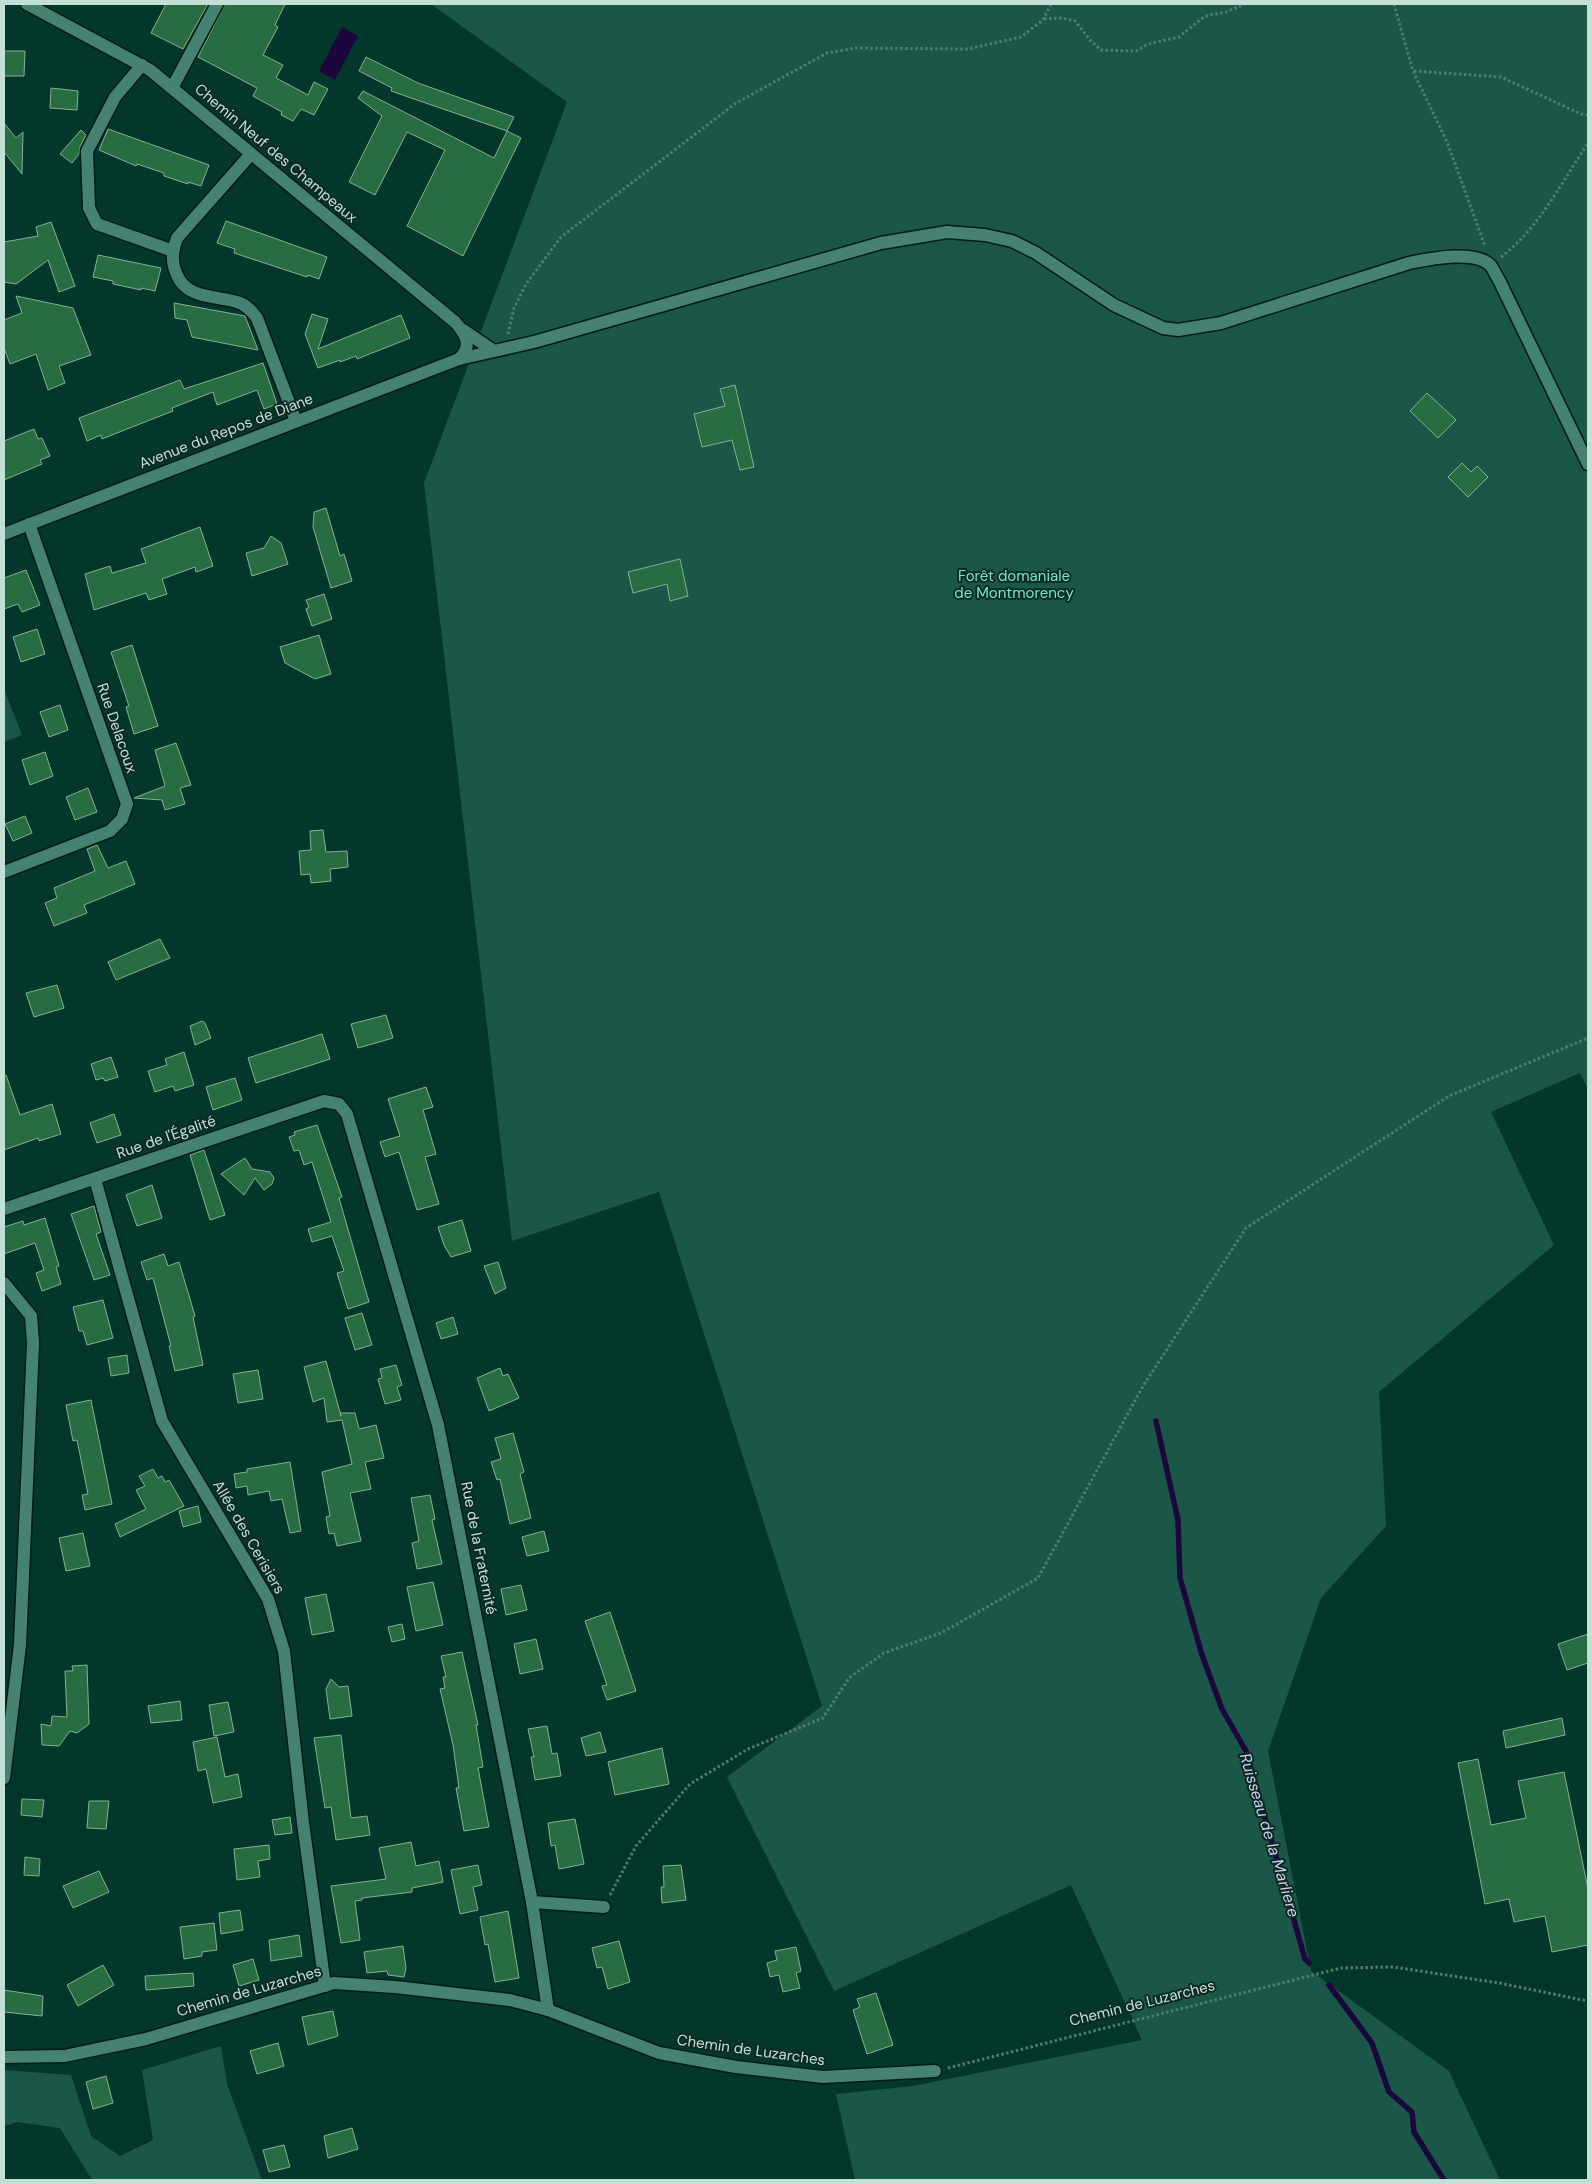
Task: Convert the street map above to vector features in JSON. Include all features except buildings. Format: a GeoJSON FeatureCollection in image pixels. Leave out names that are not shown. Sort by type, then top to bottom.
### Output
{"type":"FeatureCollection","features":[{"type":"Feature","properties":{"kind":"street","name":"Chemin Neuf des Champeaux"},"geometry":{"type":"LineString","coordinates":[[27,4],[150,70],[462,330],[499,350]]}},
{"type":"Feature","properties":{"kind":"street"},"geometry":{"type":"LineString","coordinates":[[172,88],[217,4]]}},
{"type":"Feature","properties":{"kind":"street"},"geometry":{"type":"LineString","coordinates":[[142,65],[115,98],[87,151],[89,208],[98,224],[173,252]]}},
{"type":"Feature","properties":{"kind":"street"},"geometry":{"type":"LineString","coordinates":[[251,154],[177,238],[172,265],[180,283],[188,291],[240,303],[249,308],[257,318],[296,421]]}},
{"type":"Feature","properties":{"kind":"street","name":"Avenue du Repos de Diane"},"geometry":{"type":"LineString","coordinates":[[4,534],[459,359],[499,350],[881,243],[947,232],[985,235],[1012,241],[1036,253],[1114,305],[1164,328],[1178,330],[1221,323],[1409,263],[1436,257],[1478,258],[1490,265]]}},
{"type":"Feature","properties":{"kind":"street"},"geometry":{"type":"LineString","coordinates":[[1490,265],[1588,464]]}},
{"type":"Feature","properties":{"kind":"street"},"geometry":{"type":"LineString","coordinates":[[459,359],[464,354],[468,345],[467,338],[462,330]]}},
{"type":"Feature","properties":{"kind":"street","name":"Rue Delacoux"},"geometry":{"type":"LineString","coordinates":[[4,872],[110,831],[122,819],[127,804],[29,524]]}},
{"type":"Feature","properties":{"kind":"street","name":"Rue de l'Égalité"},"geometry":{"type":"LineString","coordinates":[[4,1209],[324,1101],[339,1104]]}},
{"type":"Feature","properties":{"kind":"street","name":"Rue de la Fraternité"},"geometry":{"type":"LineString","coordinates":[[339,1104],[347,1114],[438,1425],[532,1902],[548,2010]]}},
{"type":"Feature","properties":{"kind":"street","name":"Allée des Cerisiers"},"geometry":{"type":"LineString","coordinates":[[95,1179],[162,1421],[268,1599],[284,1651],[303,1823],[325,1986]]}},
{"type":"Feature","properties":{"kind":"street"},"geometry":{"type":"LineString","coordinates":[[4,1283],[31,1316],[33,1343],[20,1645],[4,1778]]}},
{"type":"Feature","properties":{"kind":"street"},"geometry":{"type":"LineString","coordinates":[[532,1902],[604,1907]]}},
{"type":"Feature","properties":{"kind":"street","name":"Chemin de Luzarches"},"geometry":{"type":"LineString","coordinates":[[4,2057],[64,2056],[146,2039],[334,1983],[395,1987],[510,2000],[548,2010],[659,2054],[736,2067],[823,2077],[935,2071]]}},
{"type":"Feature","properties":{"kind":"path"},"geometry":{"type":"LineString","coordinates":[[1044,20],[1051,4]]}},
{"type":"Feature","properties":{"kind":"path"},"geometry":{"type":"LineString","coordinates":[[499,350],[514,308],[526,284],[562,237],[736,103],[827,54],[856,48],[968,49],[1020,37],[1044,20],[1061,18],[1075,21],[1101,50],[1136,51],[1148,44],[1179,37],[1206,16],[1226,12],[1245,4]]}},
{"type":"Feature","properties":{"kind":"path"},"geometry":{"type":"LineString","coordinates":[[1394,4],[1413,71],[1447,142],[1483,239],[1490,265],[1518,245],[1588,143]]}},
{"type":"Feature","properties":{"kind":"path"},"geometry":{"type":"LineString","coordinates":[[1413,71],[1500,77],[1581,114],[1588,115]]}},
{"type":"Feature","properties":{"kind":"path"},"geometry":{"type":"LineString","coordinates":[[604,1907],[636,1846],[690,1784],[748,1749],[823,1718],[849,1678],[884,1653],[941,1633],[1038,1578],[1143,1386],[1246,1228],[1449,1096],[1588,1038]]}},
{"type":"Feature","properties":{"kind":"path","name":"Chemin de Luzarches"},"geometry":{"type":"LineString","coordinates":[[935,2071],[1341,1968],[1393,1967],[1499,1982],[1588,2001]]}},
{"type":"Feature","properties":{"kind":"green space","name":"Forêt domaniale de Montmorency"},"geometry":{"type":"Polygon","coordinates":[[[431,4],[1588,4],[1588,1089],[1580,1073],[1491,1112],[1554,1245],[1379,1392],[1386,1526],[1321,1598],[1268,1751],[1311,1971],[1449,2071],[1500,2180],[855,2180],[836,2094],[913,2086],[1142,2040],[1071,1885],[834,1991],[727,1777],[822,1706],[659,1192],[512,1241],[424,483],[567,102],[431,4]]]}},
{"type":"Feature","properties":{"kind":"green space"},"geometry":{"type":"Polygon","coordinates":[[[4,689],[22,735],[4,742],[4,689]]]}},
{"type":"Feature","properties":{"kind":"green space"},"geometry":{"type":"Polygon","coordinates":[[[221,2046],[227,2084],[262,2180],[92,2180],[60,2128],[17,2122],[4,2126],[4,2070],[71,2075],[91,2136],[120,2156],[153,2140],[142,2070],[221,2046]]]}},
{"type":"Feature","properties":{"kind":"shaded area"},"geometry":{"type":"Polygon","coordinates":[[[342,27],[358,36],[335,80],[319,71],[342,27]]]}},
{"type":"Feature","properties":{"kind":"waterway","name":"Ruisseau de la Marliere"},"geometry":{"type":"LineString","coordinates":[[1156,1421],[1178,1520],[1180,1578],[1202,1655],[1222,1709],[1246,1751],[1305,1959],[1309,1963]]}},
{"type":"Feature","properties":{"kind":"waterway","name":"Ruisseau de la Marliere"},"geometry":{"type":"LineString","coordinates":[[1329,1985],[1372,2043],[1389,2092],[1412,2112],[1414,2132],[1444,2180]]}}]}
